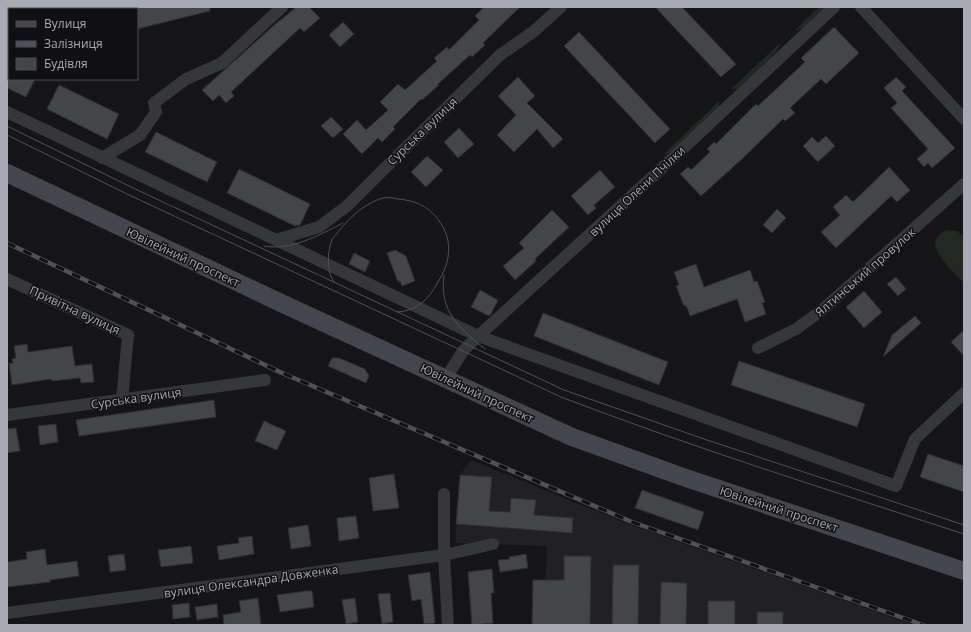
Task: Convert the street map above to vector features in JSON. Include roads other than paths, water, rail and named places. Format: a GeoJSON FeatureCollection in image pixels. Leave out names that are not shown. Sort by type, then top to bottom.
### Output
{"type":"FeatureCollection","features":[{"type":"Feature","properties":{"kind":"main road","name":"Ювілейний проспект"},"geometry":{"type":"LineString","coordinates":[[7,173],[274,300],[572,436],[683,477],[964,571]]}},
{"type":"Feature","properties":{"kind":"street"},"geometry":{"type":"LineString","coordinates":[[102,158],[140,135],[156,112],[154,103],[186,79],[222,63],[282,7]]}},
{"type":"Feature","properties":{"kind":"street","name":"Сурська вулиця"},"geometry":{"type":"LineString","coordinates":[[276,240],[319,227],[347,206],[500,55],[532,32],[560,7]]}},
{"type":"Feature","properties":{"kind":"street","name":"вулиця Олени Пчілки"},"geometry":{"type":"LineString","coordinates":[[446,378],[463,351],[478,336],[661,169],[834,7]]}},
{"type":"Feature","properties":{"kind":"street"},"geometry":{"type":"LineString","coordinates":[[861,7],[964,119]]}},
{"type":"Feature","properties":{"kind":"street"},"geometry":{"type":"LineString","coordinates":[[7,112],[478,336],[896,486],[915,439],[964,393]]}},
{"type":"Feature","properties":{"kind":"street","name":"Ялтинський провулок"},"geometry":{"type":"LineString","coordinates":[[758,348],[796,329],[821,311],[964,184]]}},
{"type":"Feature","properties":{"kind":"street","name":"Привітна вулиця"},"geometry":{"type":"LineString","coordinates":[[7,279],[128,335],[122,400]]}},
{"type":"Feature","properties":{"kind":"street","name":"Сурська вулиця"},"geometry":{"type":"LineString","coordinates":[[7,415],[265,380]]}},
{"type":"Feature","properties":{"kind":"street"},"geometry":{"type":"LineString","coordinates":[[444,494],[444,556],[448,625]]}},
{"type":"Feature","properties":{"kind":"street","name":"вулиця Олександра Довженка"},"geometry":{"type":"LineString","coordinates":[[7,613],[444,556],[493,544]]}},
{"type":"Feature","properties":{"kind":"tram line"},"geometry":{"type":"LineString","coordinates":[[7,126],[131,187],[564,390],[704,439],[964,525]]}},
{"type":"Feature","properties":{"kind":"tram line"},"geometry":{"type":"LineString","coordinates":[[7,135],[127,194],[561,397],[711,451],[964,534]]}},
{"type":"Feature","properties":{"kind":"tram line"},"geometry":{"type":"LineString","coordinates":[[334,282],[328,267],[329,251],[332,239],[353,216],[370,203],[383,198],[406,200],[420,204],[436,217],[444,229],[449,246],[447,263],[442,275],[430,295],[414,308],[398,312]]}},
{"type":"Feature","properties":{"kind":"tram line"},"geometry":{"type":"LineString","coordinates":[[264,246],[274,247],[295,244],[315,237],[343,223]]}},
{"type":"Feature","properties":{"kind":"tram line"},"geometry":{"type":"LineString","coordinates":[[444,275],[444,299],[452,317],[466,333],[485,349]]}},
{"type":"Feature","properties":{"kind":"railway"},"geometry":{"type":"LineString","coordinates":[[7,243],[282,373],[632,522],[923,625]]}}]}
